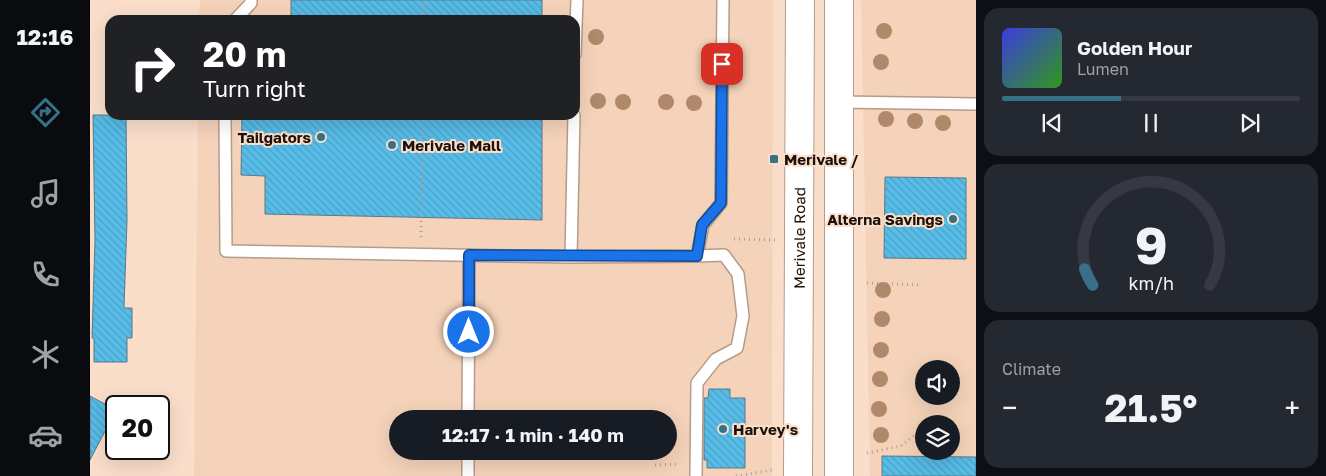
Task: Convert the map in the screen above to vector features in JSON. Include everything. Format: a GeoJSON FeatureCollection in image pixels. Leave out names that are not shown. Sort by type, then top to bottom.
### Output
{"type":"FeatureCollection","features":[{"type":"Feature","properties":{"kind":"main road","name":"Merivale Road"},"geometry":{"type":"LineString","coordinates":[[789,473],[800,0]]}},
{"type":"Feature","properties":{"kind":"main road"},"geometry":{"type":"LineString","coordinates":[[839,0],[839,476]]}},
{"type":"Feature","properties":{"kind":"lane"},"geometry":{"type":"LineString","coordinates":[[240,15],[251,3],[251,0]]}},
{"type":"Feature","properties":{"kind":"lane"},"geometry":{"type":"LineString","coordinates":[[576,15],[577,0]]}},
{"type":"Feature","properties":{"kind":"lane"},"geometry":{"type":"LineString","coordinates":[[697,256],[702,225],[721,203],[723,0]]}},
{"type":"Feature","properties":{"kind":"lane"},"geometry":{"type":"LineString","coordinates":[[839,102],[976,104]]}},
{"type":"Feature","properties":{"kind":"lane"},"geometry":{"type":"LineString","coordinates":[[226,120],[226,251],[571,257],[724,255],[738,274],[743,316],[736,348],[716,359],[698,383],[696,476]]}},
{"type":"Feature","properties":{"kind":"lane"},"geometry":{"type":"LineString","coordinates":[[571,257],[574,120]]}},
{"type":"Feature","properties":{"kind":"lane"},"geometry":{"type":"LineString","coordinates":[[468,410],[469,255]]}},
{"type":"Feature","properties":{"kind":"lane"},"geometry":{"type":"LineString","coordinates":[[468,460],[468,476]]}},
{"type":"Feature","properties":{"kind":"path"},"geometry":{"type":"LineString","coordinates":[[424,0],[424,15]]}},
{"type":"Feature","properties":{"kind":"path"},"geometry":{"type":"LineString","coordinates":[[421,239],[422,120]]}},
{"type":"Feature","properties":{"kind":"path"},"geometry":{"type":"LineString","coordinates":[[700,239],[781,240]]}},
{"type":"Feature","properties":{"kind":"path"},"geometry":{"type":"LineString","coordinates":[[867,283],[922,285]]}},
{"type":"Feature","properties":{"kind":"path"},"geometry":{"type":"LineString","coordinates":[[867,453],[901,446],[915,435]]}},
{"type":"Feature","properties":{"kind":"path"},"geometry":{"type":"LineString","coordinates":[[736,476],[789,473]]}},
{"type":"Feature","properties":{"kind":"shaded area"},"geometry":{"type":"Polygon","coordinates":[[[200,0],[773,0],[772,476],[194,476],[198,120],[580,120],[580,15],[199,15],[200,0]]]}},
{"type":"Feature","properties":{"kind":"shaded area"},"geometry":{"type":"Polygon","coordinates":[[[861,0],[976,0],[976,476],[870,476],[861,0]]]}},
{"type":"Feature","properties":{"kind":"building"},"geometry":{"type":"Polygon","coordinates":[[[291,0],[542,0],[542,15],[291,15],[291,0]]]}},
{"type":"Feature","properties":{"kind":"building"},"geometry":{"type":"Polygon","coordinates":[[[93,115],[105,115],[105,120],[126,120],[127,220],[124,308],[132,308],[132,338],[127,338],[127,362],[94,362],[94,338],[92,338],[95,240],[93,115]]]}},
{"type":"Feature","properties":{"kind":"building","name":"Merivale Mall"},"geometry":{"type":"Polygon","coordinates":[[[242,120],[542,120],[542,220],[265,214],[265,176],[241,175],[242,120]]]}},
{"type":"Feature","properties":{"kind":"building"},"geometry":{"type":"Polygon","coordinates":[[[885,177],[966,178],[966,259],[884,258],[885,177]]]}},
{"type":"Feature","properties":{"kind":"building","name":"Harvey's"},"geometry":{"type":"Polygon","coordinates":[[[709,389],[730,389],[730,398],[745,398],[745,468],[707,468],[707,460],[704,460],[704,398],[708,398],[709,389]]]}},
{"type":"Feature","properties":{"kind":"building"},"geometry":{"type":"Polygon","coordinates":[[[90,396],[105,404],[105,431],[90,460],[90,396]]]}},
{"type":"Feature","properties":{"kind":"building"},"geometry":{"type":"Polygon","coordinates":[[[882,456],[915,456],[915,460],[960,460],[960,457],[976,457],[976,476],[882,476],[882,456]]]}},
{"type":"Feature","properties":{"kind":"place","name":"Tailgators"},"geometry":{"type":"Point","coordinates":[321,137]}},
{"type":"Feature","properties":{"kind":"place","name":"Merivale Mall"},"geometry":{"type":"Point","coordinates":[392,145]}},
{"type":"Feature","properties":{"kind":"place","name":"Merivale /"},"geometry":{"type":"Point","coordinates":[774,159]}},
{"type":"Feature","properties":{"kind":"place","name":"Alterna Savings"},"geometry":{"type":"Point","coordinates":[953,219]}},
{"type":"Feature","properties":{"kind":"place","name":"Harvey's"},"geometry":{"type":"Point","coordinates":[723,429]}},
{"type":"Feature","properties":{"kind":"route"},"geometry":{"type":"LineString","coordinates":[[469,332],[469,255],[571,257],[697,256],[702,225],[721,203],[722,64]]}}]}
